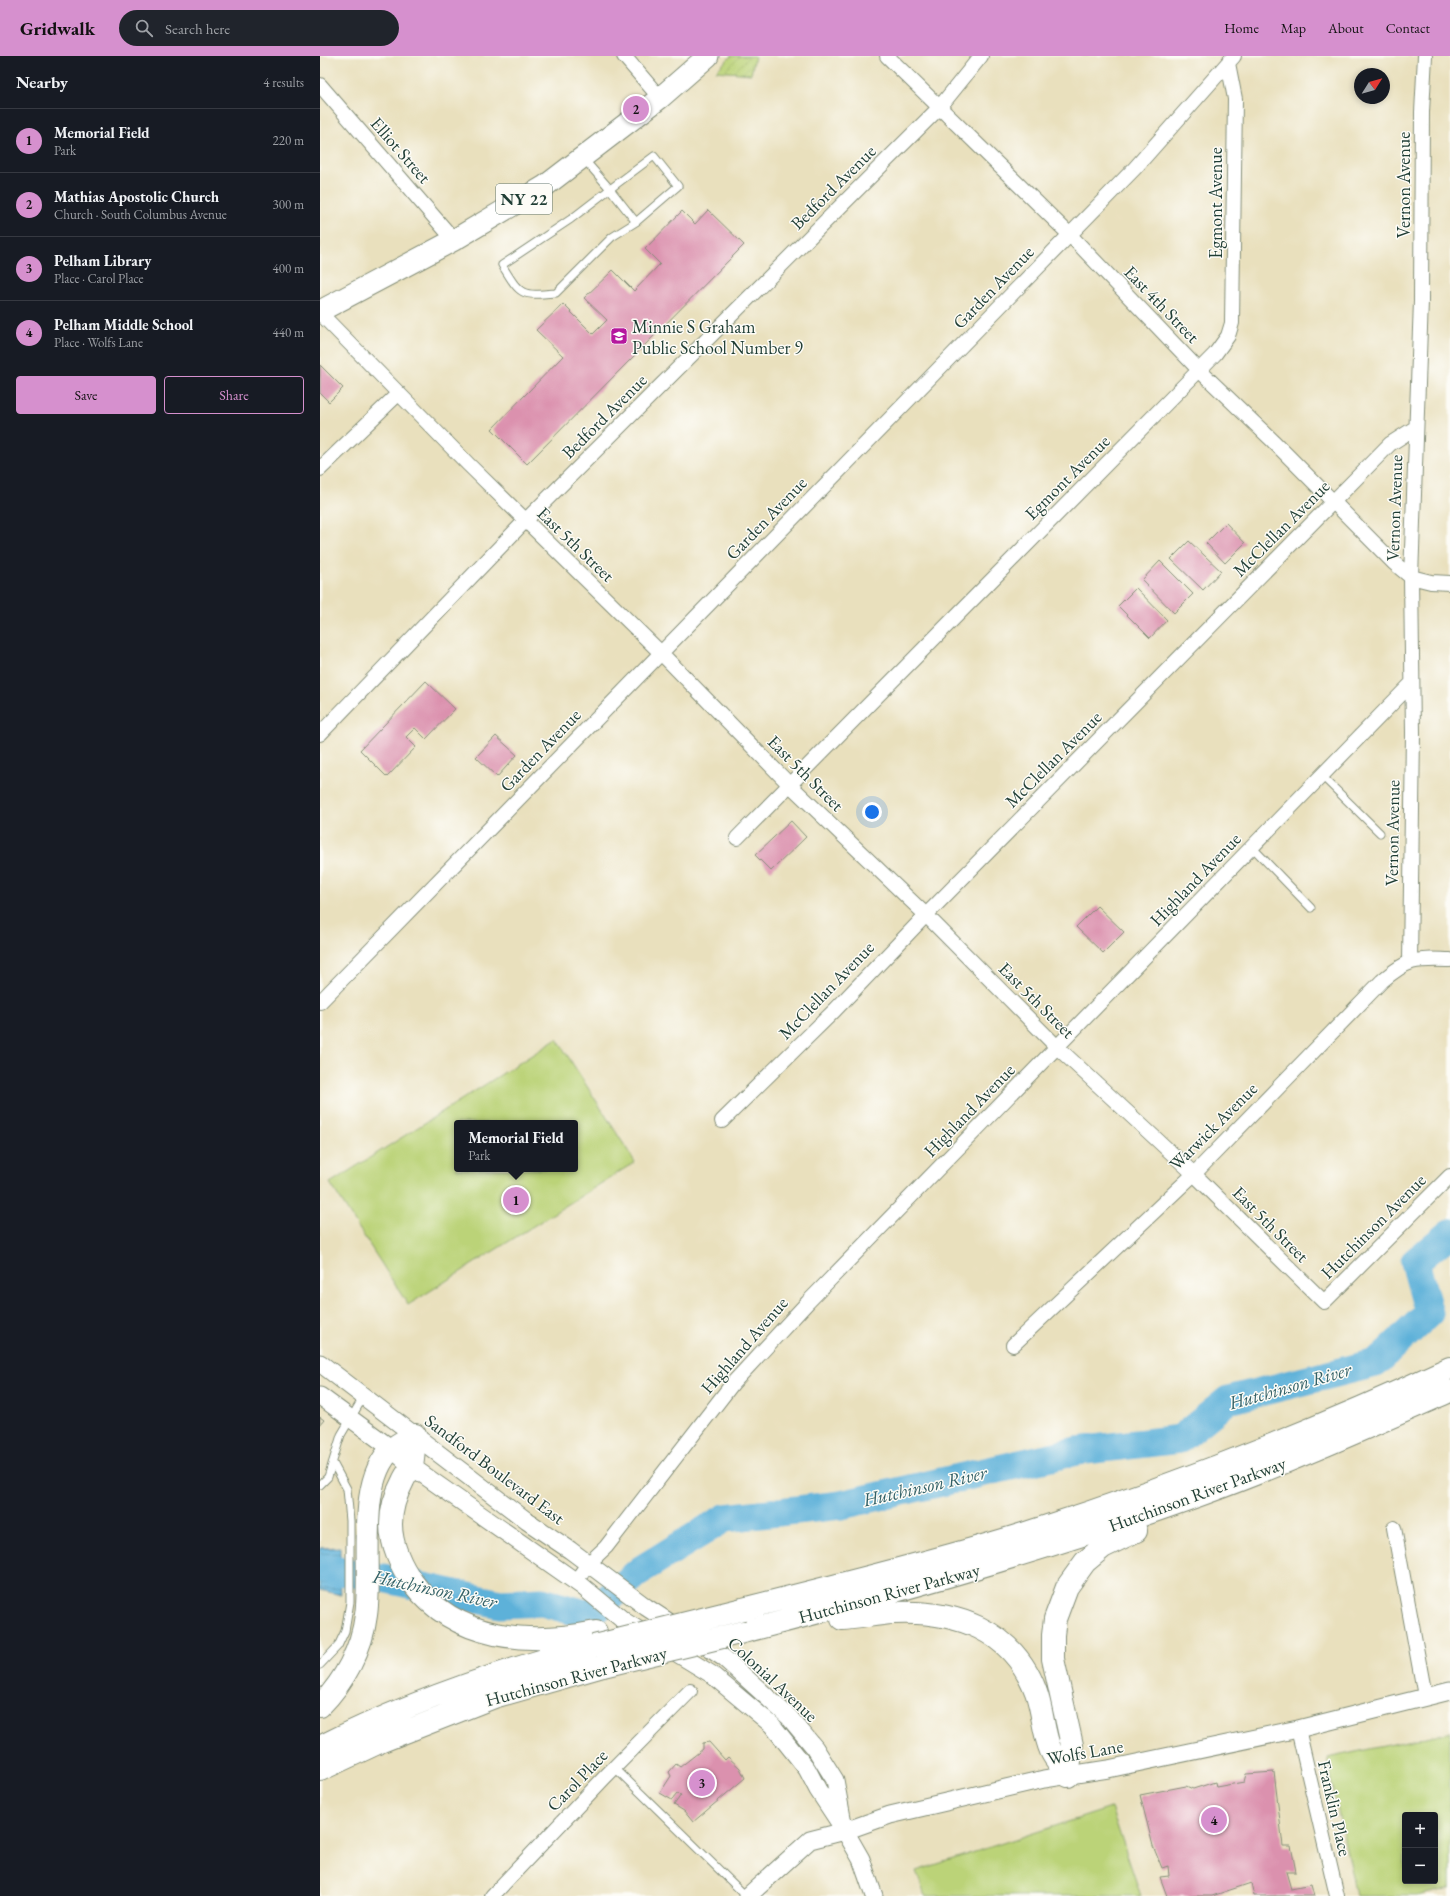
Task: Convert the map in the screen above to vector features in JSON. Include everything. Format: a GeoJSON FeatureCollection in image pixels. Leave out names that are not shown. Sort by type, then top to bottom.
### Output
{"type":"FeatureCollection","features":[{"type":"Feature","properties":{"kind":"highway","name":"Hutchinson River Parkway"},"geometry":{"type":"LineString","coordinates":[[320,1747],[399,1711],[458,1688],[518,1668],[595,1639],[743,1609],[956,1554],[1095,1510],[1288,1438],[1450,1368]]}},
{"type":"Feature","properties":{"kind":"highway","name":"Hutchinson River Parkway"},"geometry":{"type":"LineString","coordinates":[[320,1770],[382,1741],[474,1704],[527,1686],[854,1604],[974,1570],[1117,1524],[1202,1494],[1337,1440],[1450,1390]]}},
{"type":"Feature","properties":{"kind":"highway"},"geometry":{"type":"LineString","coordinates":[[320,1706],[336,1687],[353,1658],[363,1630],[359,1602],[359,1521],[371,1498],[380,1465],[392,1449],[415,1435]]}},
{"type":"Feature","properties":{"kind":"highway"},"geometry":{"type":"LineString","coordinates":[[415,1435],[411,1466],[396,1497],[391,1515],[391,1526],[396,1549],[409,1578],[425,1598],[449,1617],[474,1628],[511,1638],[595,1639]]}},
{"type":"Feature","properties":{"kind":"highway"},"geometry":{"type":"LineString","coordinates":[[1068,1776],[1072,1745],[1056,1678],[1052,1650],[1055,1620],[1064,1594],[1081,1567],[1103,1547],[1116,1539],[1144,1527],[1202,1494]]}},
{"type":"Feature","properties":{"kind":"highway"},"geometry":{"type":"LineString","coordinates":[[779,1623],[848,1619],[894,1613],[922,1614],[957,1619],[985,1630],[1009,1649],[1028,1673],[1038,1699],[1051,1752],[1068,1776]]}},
{"type":"Feature","properties":{"kind":"main road","name":"NY 22"},"geometry":{"type":"LineString","coordinates":[[320,312],[454,240],[545,186],[660,98],[708,56]]}},
{"type":"Feature","properties":{"kind":"street"},"geometry":{"type":"LineString","coordinates":[[624,56],[660,98]]}},
{"type":"Feature","properties":{"kind":"street","name":"East 4th Street"},"geometry":{"type":"LineString","coordinates":[[887,56],[1070,235],[1199,370],[1273,441],[1394,564],[1411,577]]}},
{"type":"Feature","properties":{"kind":"street","name":"Bedford Avenue"},"geometry":{"type":"LineString","coordinates":[[320,734],[525,521],[939,108],[981,56]]}},
{"type":"Feature","properties":{"kind":"street","name":"Vernon Avenue"},"geometry":{"type":"LineString","coordinates":[[1410,962],[1413,733],[1411,684],[1411,577],[1421,300],[1422,112],[1425,56]]}},
{"type":"Feature","properties":{"kind":"street","name":"Garden Avenue"},"geometry":{"type":"LineString","coordinates":[[320,1002],[1135,168],[1231,60]]}},
{"type":"Feature","properties":{"kind":"street","name":"Egmont Avenue"},"geometry":{"type":"LineString","coordinates":[[737,838],[1215,354],[1228,336],[1232,323],[1235,99],[1231,60]]}},
{"type":"Feature","properties":{"kind":"street","name":"Elliot Street"},"geometry":{"type":"LineString","coordinates":[[320,85],[454,240]]}},
{"type":"Feature","properties":{"kind":"street","name":"East 5th Street"},"geometry":{"type":"LineString","coordinates":[[320,312],[525,521],[661,653],[790,785],[926,915],[1057,1048],[1194,1174],[1324,1302]]}},
{"type":"Feature","properties":{"kind":"street"},"geometry":{"type":"LineString","coordinates":[[320,469],[399,393]]}},
{"type":"Feature","properties":{"kind":"street","name":"McClellan Avenue"},"geometry":{"type":"LineString","coordinates":[[722,1121],[835,1010],[926,915],[1390,444],[1416,428]]}},
{"type":"Feature","properties":{"kind":"street"},"geometry":{"type":"LineString","coordinates":[[1411,577],[1430,582],[1450,583]]}},
{"type":"Feature","properties":{"kind":"street","name":"Highland Avenue"},"geometry":{"type":"LineString","coordinates":[[579,1584],[733,1383],[808,1302],[1411,684]]}},
{"type":"Feature","properties":{"kind":"street","name":"Warwick Avenue"},"geometry":{"type":"LineString","coordinates":[[1013,1345],[1194,1174],[1382,981],[1399,966],[1422,959],[1450,960]]}},
{"type":"Feature","properties":{"kind":"street","name":"Hutchinson Avenue"},"geometry":{"type":"LineString","coordinates":[[1324,1302],[1450,1176]]}},
{"type":"Feature","properties":{"kind":"street","name":"Sandford Boulevard East"},"geometry":{"type":"LineString","coordinates":[[320,1363],[527,1521],[570,1550],[646,1606]]}},
{"type":"Feature","properties":{"kind":"street"},"geometry":{"type":"LineString","coordinates":[[320,1396],[392,1449],[411,1466],[579,1584]]}},
{"type":"Feature","properties":{"kind":"street"},"geometry":{"type":"LineString","coordinates":[[1394,1528],[1425,1696]]}},
{"type":"Feature","properties":{"kind":"street","name":"Colonial Avenue"},"geometry":{"type":"LineString","coordinates":[[579,1584],[624,1621],[711,1674],[772,1725],[807,1769],[818,1790],[862,1859],[874,1896]]}},
{"type":"Feature","properties":{"kind":"street","name":"Colonial Avenue"},"geometry":{"type":"LineString","coordinates":[[646,1606],[724,1658],[789,1717],[815,1748],[835,1780],[845,1831]]}},
{"type":"Feature","properties":{"kind":"street","name":"Carol Place"},"geometry":{"type":"LineString","coordinates":[[492,1896],[604,1778],[616,1768],[690,1691]]}},
{"type":"Feature","properties":{"kind":"street","name":"Wolfs Lane"},"geometry":{"type":"LineString","coordinates":[[747,1896],[810,1840],[845,1831],[897,1813],[1044,1779],[1068,1776],[1298,1729],[1425,1696],[1450,1691]]}},
{"type":"Feature","properties":{"kind":"street","name":"Franklin Place"},"geometry":{"type":"LineString","coordinates":[[1298,1729],[1337,1896]]}},
{"type":"Feature","properties":{"kind":"lane"},"geometry":{"type":"LineString","coordinates":[[654,156],[678,186],[636,222],[612,236],[556,293],[528,295],[515,286],[502,265],[571,219],[610,189],[654,156]]}},
{"type":"Feature","properties":{"kind":"lane"},"geometry":{"type":"LineString","coordinates":[[583,158],[636,222]]}},
{"type":"Feature","properties":{"kind":"lane"},"geometry":{"type":"LineString","coordinates":[[1322,776],[1380,833]]}},
{"type":"Feature","properties":{"kind":"lane"},"geometry":{"type":"LineString","coordinates":[[1252,847],[1311,908]]}},
{"type":"Feature","properties":{"kind":"lane"},"geometry":{"type":"LineString","coordinates":[[320,1485],[328,1477],[341,1435],[364,1396]]}},
{"type":"Feature","properties":{"kind":"lane"},"geometry":{"type":"LineString","coordinates":[[333,1463],[342,1476],[359,1521]]}},
{"type":"Feature","properties":{"kind":"lane"},"geometry":{"type":"LineString","coordinates":[[320,1665],[338,1646],[359,1602]]}},
{"type":"Feature","properties":{"kind":"lane"},"geometry":{"type":"LineString","coordinates":[[616,1768],[747,1896]]}},
{"type":"Feature","properties":{"kind":"green space"},"geometry":{"type":"Polygon","coordinates":[[[731,56],[755,56],[751,74],[716,71],[731,56]]]}},
{"type":"Feature","properties":{"kind":"green space"},"geometry":{"type":"Polygon","coordinates":[[[557,1039],[635,1162],[408,1305],[330,1183],[557,1039]]]}},
{"type":"Feature","properties":{"kind":"green space"},"geometry":{"type":"Polygon","coordinates":[[[1450,1732],[1450,1888],[1417,1896],[1356,1896],[1327,1758],[1450,1732]]]}},
{"type":"Feature","properties":{"kind":"green space"},"geometry":{"type":"Polygon","coordinates":[[[1111,1808],[1141,1896],[925,1896],[916,1871],[1111,1808]]]}},
{"type":"Feature","properties":{"kind":"water"},"geometry":{"type":"Polygon","coordinates":[[[340,1547],[341,1595],[320,1590],[320,1548],[340,1547]]]}},
{"type":"Feature","properties":{"kind":"building"},"geometry":{"type":"Polygon","coordinates":[[[708,210],[744,245],[527,464],[492,429],[563,356],[536,330],[563,304],[593,334],[607,320],[584,298],[613,270],[634,291],[660,264],[645,249],[682,211],[695,224],[708,210]]]}},
{"type":"Feature","properties":{"kind":"building"},"geometry":{"type":"Polygon","coordinates":[[[320,365],[343,388],[329,402],[320,393],[320,365]]]}},
{"type":"Feature","properties":{"kind":"building"},"geometry":{"type":"Polygon","coordinates":[[[1226,523],[1245,543],[1225,563],[1206,543],[1226,523]]]}},
{"type":"Feature","properties":{"kind":"building"},"geometry":{"type":"Polygon","coordinates":[[[1189,541],[1221,571],[1203,590],[1171,559],[1189,541]]]}},
{"type":"Feature","properties":{"kind":"building"},"geometry":{"type":"Polygon","coordinates":[[[1160,561],[1193,594],[1174,613],[1142,580],[1160,561]]]}},
{"type":"Feature","properties":{"kind":"building"},"geometry":{"type":"Polygon","coordinates":[[[1136,588],[1167,620],[1150,638],[1118,606],[1136,588]]]}},
{"type":"Feature","properties":{"kind":"building"},"geometry":{"type":"Polygon","coordinates":[[[426,681],[455,709],[426,739],[415,728],[406,737],[416,747],[387,777],[360,750],[426,681]]]}},
{"type":"Feature","properties":{"kind":"building"},"geometry":{"type":"Polygon","coordinates":[[[496,736],[517,755],[497,777],[476,757],[496,736]]]}},
{"type":"Feature","properties":{"kind":"building"},"geometry":{"type":"Polygon","coordinates":[[[791,821],[806,837],[771,871],[755,855],[791,821]]]}},
{"type":"Feature","properties":{"kind":"building"},"geometry":{"type":"Polygon","coordinates":[[[1097,906],[1124,932],[1103,953],[1076,927],[1097,906]]]}},
{"type":"Feature","properties":{"kind":"building"},"geometry":{"type":"Polygon","coordinates":[[[320,1417],[324,1420],[320,1425],[320,1417]]]}},
{"type":"Feature","properties":{"kind":"building"},"geometry":{"type":"Polygon","coordinates":[[[709,1742],[725,1760],[728,1757],[740,1768],[745,1778],[693,1822],[684,1811],[674,1805],[681,1795],[677,1794],[672,1800],[660,1793],[671,1776],[669,1772],[676,1764],[680,1767],[703,1749],[703,1743],[709,1742]]]}},
{"type":"Feature","properties":{"kind":"building"},"geometry":{"type":"Polygon","coordinates":[[[1274,1772],[1283,1846],[1291,1846],[1296,1872],[1286,1872],[1291,1889],[1311,1885],[1314,1896],[1254,1896],[1251,1883],[1212,1896],[1167,1896],[1160,1877],[1169,1876],[1168,1866],[1162,1868],[1153,1846],[1140,1795],[1186,1786],[1193,1789],[1215,1782],[1216,1787],[1244,1782],[1246,1774],[1274,1772]]]}},
{"type":"Feature","properties":{"kind":"waterway","name":"Hutchinson River"},"geometry":{"type":"LineString","coordinates":[[320,1568],[383,1578],[500,1604],[542,1602],[589,1615],[642,1569],[725,1518],[841,1505],[1077,1451],[1180,1439],[1228,1400],[1376,1363],[1429,1313],[1415,1262],[1450,1233]]}},
{"type":"Feature","properties":{"kind":"place","name":"Mathias Apostolic Church"},"geometry":{"type":"Point","coordinates":[636,109]}},
{"type":"Feature","properties":{"kind":"place","name":"Minnie S Graham Public School Number 9"},"geometry":{"type":"Point","coordinates":[619,336]}},
{"type":"Feature","properties":{"kind":"place","name":"Memorial Field"},"geometry":{"type":"Point","coordinates":[516,1200]}},
{"type":"Feature","properties":{"kind":"place","name":"Pelham Library"},"geometry":{"type":"Point","coordinates":[702,1783]}},
{"type":"Feature","properties":{"kind":"place","name":"Pelham Middle School"},"geometry":{"type":"Point","coordinates":[1214,1820]}}]}
